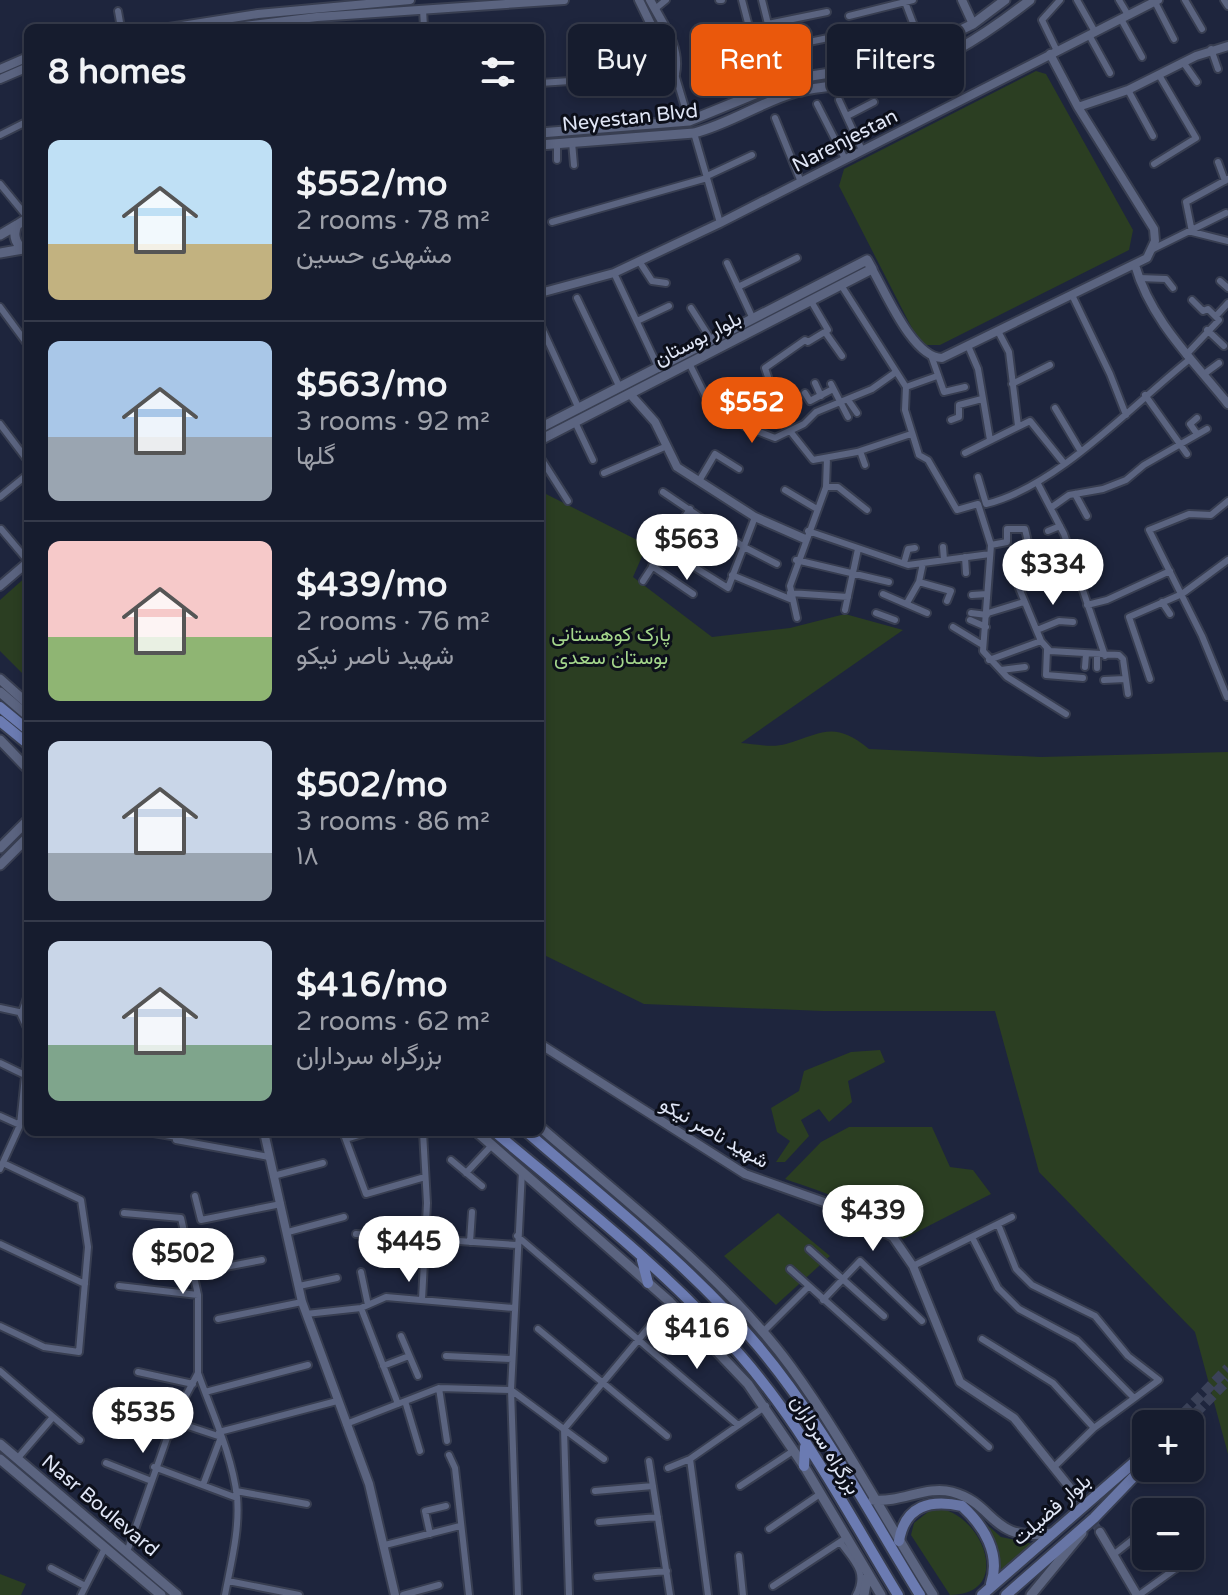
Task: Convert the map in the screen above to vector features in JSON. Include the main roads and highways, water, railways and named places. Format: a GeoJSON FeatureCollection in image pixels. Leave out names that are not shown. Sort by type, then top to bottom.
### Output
{"type":"FeatureCollection","features":[{"type":"Feature","properties":{"kind":"highway"},"geometry":{"type":"LineString","coordinates":[[0,707],[24,727]]}},
{"type":"Feature","properties":{"kind":"highway"},"geometry":{"type":"LineString","coordinates":[[0,721],[24,741]]}},
{"type":"Feature","properties":{"kind":"highway","name":"بزرگراه سرداران"},"geometry":{"type":"LineString","coordinates":[[500,1136],[641,1258],[742,1356],[805,1445],[898,1595]]}},
{"type":"Feature","properties":{"kind":"highway","name":"بزرگراه سرداران"},"geometry":{"type":"LineString","coordinates":[[532,1136],[696,1280],[756,1344],[792,1390],[920,1595]]}},
{"type":"Feature","properties":{"kind":"highway"},"geometry":{"type":"LineString","coordinates":[[582,1205],[595,1191]]}},
{"type":"Feature","properties":{"kind":"highway"},"geometry":{"type":"LineString","coordinates":[[641,1258],[648,1283]]}},
{"type":"Feature","properties":{"kind":"highway"},"geometry":{"type":"LineString","coordinates":[[696,1280],[716,1285]]}},
{"type":"Feature","properties":{"kind":"highway"},"geometry":{"type":"LineString","coordinates":[[804,1466],[805,1445]]}},
{"type":"Feature","properties":{"kind":"main road","name":"Neyestan Blvd"},"geometry":{"type":"LineString","coordinates":[[544,133],[689,121],[713,114],[765,88],[807,75],[891,61],[923,49],[973,24],[1005,0]]}},
{"type":"Feature","properties":{"kind":"main road","name":"Neyestan Blvd"},"geometry":{"type":"LineString","coordinates":[[544,145],[694,133],[717,127],[796,92],[877,81],[918,68],[980,37],[1030,0]]}},
{"type":"Feature","properties":{"kind":"main road"},"geometry":{"type":"LineString","coordinates":[[0,235],[24,221]]}},
{"type":"Feature","properties":{"kind":"main road"},"geometry":{"type":"LineString","coordinates":[[17,225],[14,235],[24,248]]}},
{"type":"Feature","properties":{"kind":"main road"},"geometry":{"type":"LineString","coordinates":[[0,253],[24,250]]}},
{"type":"Feature","properties":{"kind":"main road","name":"بلوار بوستان"},"geometry":{"type":"LineString","coordinates":[[544,426],[659,369],[688,360],[712,341],[753,319],[870,264],[841,285],[688,360],[544,438]]}},
{"type":"Feature","properties":{"kind":"main road"},"geometry":{"type":"LineString","coordinates":[[0,679],[24,700]]}},
{"type":"Feature","properties":{"kind":"main road"},"geometry":{"type":"LineString","coordinates":[[0,692],[24,713]]}},
{"type":"Feature","properties":{"kind":"main road"},"geometry":{"type":"LineString","coordinates":[[0,740],[24,763]]}},
{"type":"Feature","properties":{"kind":"main road"},"geometry":{"type":"LineString","coordinates":[[0,848],[24,824]]}},
{"type":"Feature","properties":{"kind":"main road"},"geometry":{"type":"LineString","coordinates":[[0,865],[24,841]]}},
{"type":"Feature","properties":{"kind":"main road"},"geometry":{"type":"LineString","coordinates":[[544,1131],[716,1285],[763,1332],[814,1401],[933,1595]]}},
{"type":"Feature","properties":{"kind":"main road"},"geometry":{"type":"LineString","coordinates":[[482,1136],[573,1213],[707,1337],[766,1406],[804,1466],[843,1540],[881,1595]]}},
{"type":"Feature","properties":{"kind":"main road"},"geometry":{"type":"LineString","coordinates":[[792,1390],[814,1401]]}},
{"type":"Feature","properties":{"kind":"main road","name":"Nasr Boulevard"},"geometry":{"type":"LineString","coordinates":[[0,1444],[177,1595]]}},
{"type":"Feature","properties":{"kind":"main road","name":"Nasr Boulevard"},"geometry":{"type":"LineString","coordinates":[[0,1459],[161,1595]]}},
{"type":"Feature","properties":{"kind":"main road","name":"بلوار فضیلت"},"geometry":{"type":"LineString","coordinates":[[986,1591],[1132,1464]]}},
{"type":"Feature","properties":{"kind":"main road","name":"بلوار فضیلت"},"geometry":{"type":"LineString","coordinates":[[1006,1595],[1094,1518],[1132,1479]]}},
{"type":"Feature","properties":{"kind":"main road"},"geometry":{"type":"LineString","coordinates":[[873,1500],[891,1502],[923,1492],[952,1492],[966,1498],[996,1525],[1014,1533],[1033,1536],[1052,1533]]}},
{"type":"Feature","properties":{"kind":"main road"},"geometry":{"type":"LineString","coordinates":[[899,1541],[908,1517],[917,1508],[942,1501],[962,1506],[992,1549],[994,1575],[986,1591]]}},
{"type":"Feature","properties":{"kind":"main road"},"geometry":{"type":"LineString","coordinates":[[1031,1595],[1094,1518]]}},
{"type":"Feature","properties":{"kind":"main road"},"geometry":{"type":"LineString","coordinates":[[864,1595],[868,1573]]}},
{"type":"Feature","properties":{"kind":"tunnel"},"geometry":{"type":"LineString","coordinates":[[1187,1410],[1228,1368]]}},
{"type":"Feature","properties":{"kind":"tunnel"},"geometry":{"type":"LineString","coordinates":[[1199,1410],[1228,1380]]}},
{"type":"Feature","properties":{"kind":"tunnel"},"geometry":{"type":"LineString","coordinates":[[1075,1494],[1100,1532]]}},
{"type":"Feature","properties":{"kind":"park label","name":"پارک کوهستانی بوستان سعدی"},"geometry":{"type":"Point","coordinates":[611,646]}}]}
